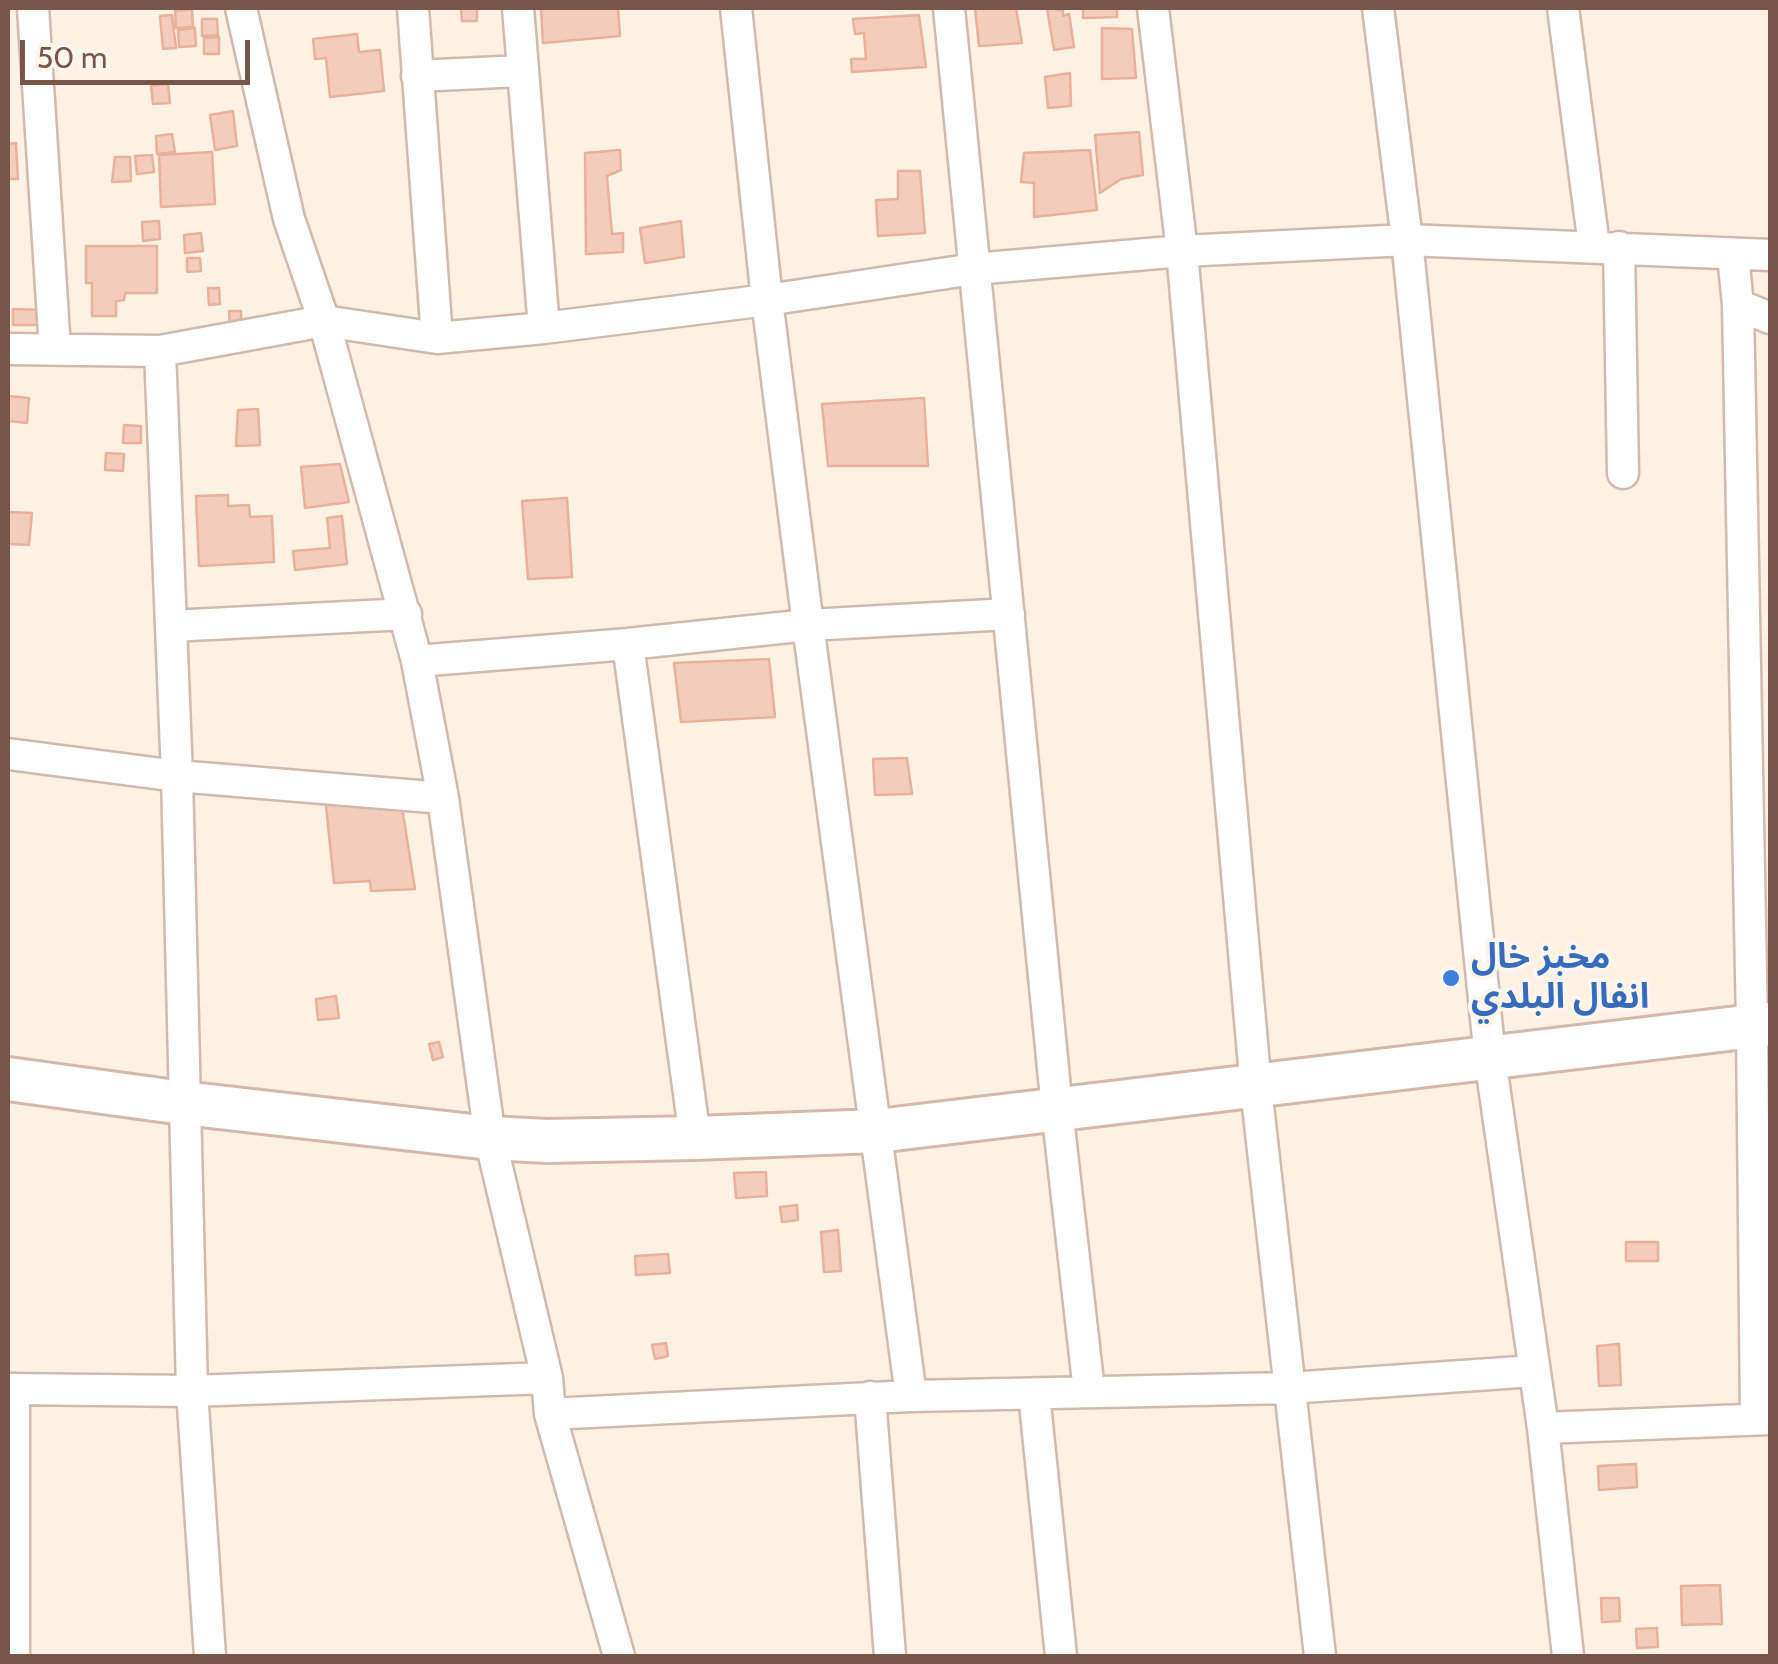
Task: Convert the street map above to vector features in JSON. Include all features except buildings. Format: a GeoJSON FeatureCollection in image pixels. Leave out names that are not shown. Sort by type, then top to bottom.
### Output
{"type":"FeatureCollection","features":[{"type":"Feature","properties":{"kind":"street"},"geometry":{"type":"LineString","coordinates":[[33,8],[55,349]]}},
{"type":"Feature","properties":{"kind":"street"},"geometry":{"type":"LineString","coordinates":[[241,8],[289,218],[324,322],[417,660],[443,798],[490,1138],[547,1378],[550,1414],[619,1656]]}},
{"type":"Feature","properties":{"kind":"street"},"geometry":{"type":"LineString","coordinates":[[413,8],[437,338]]}},
{"type":"Feature","properties":{"kind":"street"},"geometry":{"type":"LineString","coordinates":[[518,8],[544,328]]}},
{"type":"Feature","properties":{"kind":"street"},"geometry":{"type":"LineString","coordinates":[[736,8],[767,300],[808,625],[912,1396]]}},
{"type":"Feature","properties":{"kind":"street"},"geometry":{"type":"LineString","coordinates":[[949,8],[1057,1109],[1089,1390]]}},
{"type":"Feature","properties":{"kind":"street"},"geometry":{"type":"LineString","coordinates":[[1153,8],[1182,251],[1256,1088],[1320,1656]]}},
{"type":"Feature","properties":{"kind":"street"},"geometry":{"type":"LineString","coordinates":[[1378,8],[1407,240],[1490,1058],[1542,1428],[1568,1656]]}},
{"type":"Feature","properties":{"kind":"street"},"geometry":{"type":"LineString","coordinates":[[1563,8],[1606,247],[1623,473]]}},
{"type":"Feature","properties":{"kind":"street"},"geometry":{"type":"LineString","coordinates":[[416,76],[522,71]]}},
{"type":"Feature","properties":{"kind":"street"},"geometry":{"type":"LineString","coordinates":[[8,349],[160,351],[324,322],[437,338],[767,300],[974,270],[1182,251],[1407,240],[1770,255]]}},
{"type":"Feature","properties":{"kind":"street"},"geometry":{"type":"LineString","coordinates":[[1542,1428],[1763,1419],[1761,1025],[1738,305],[1733,254]]}},
{"type":"Feature","properties":{"kind":"street"},"geometry":{"type":"LineString","coordinates":[[1738,305],[1770,318]]}},
{"type":"Feature","properties":{"kind":"street"},"geometry":{"type":"LineString","coordinates":[[160,351],[177,776],[192,1391],[210,1656]]}},
{"type":"Feature","properties":{"kind":"street"},"geometry":{"type":"LineString","coordinates":[[171,626],[406,614]]}},
{"type":"Feature","properties":{"kind":"street"},"geometry":{"type":"LineString","coordinates":[[417,660],[808,625],[1009,614]]}},
{"type":"Feature","properties":{"kind":"street"},"geometry":{"type":"LineString","coordinates":[[628,644],[695,1138]]}},
{"type":"Feature","properties":{"kind":"street"},"geometry":{"type":"LineString","coordinates":[[8,754],[177,776],[443,798]]}},
{"type":"Feature","properties":{"kind":"street"},"geometry":{"type":"LineString","coordinates":[[8,1080],[490,1138],[695,1138],[878,1132],[1761,1025]]}},
{"type":"Feature","properties":{"kind":"street"},"geometry":{"type":"LineString","coordinates":[[550,1414],[870,1397],[1289,1388],[1534,1370]]}},
{"type":"Feature","properties":{"kind":"street"},"geometry":{"type":"LineString","coordinates":[[14,1656],[11,1389],[192,1391],[547,1378]]}},
{"type":"Feature","properties":{"kind":"street"},"geometry":{"type":"LineString","coordinates":[[1034,1394],[1061,1656]]}},
{"type":"Feature","properties":{"kind":"street"},"geometry":{"type":"LineString","coordinates":[[870,1397],[890,1656]]}},
{"type":"Feature","properties":{"kind":"place","name":"مخبز خال انفال البلدي"},"geometry":{"type":"Point","coordinates":[1451,978]}}]}
